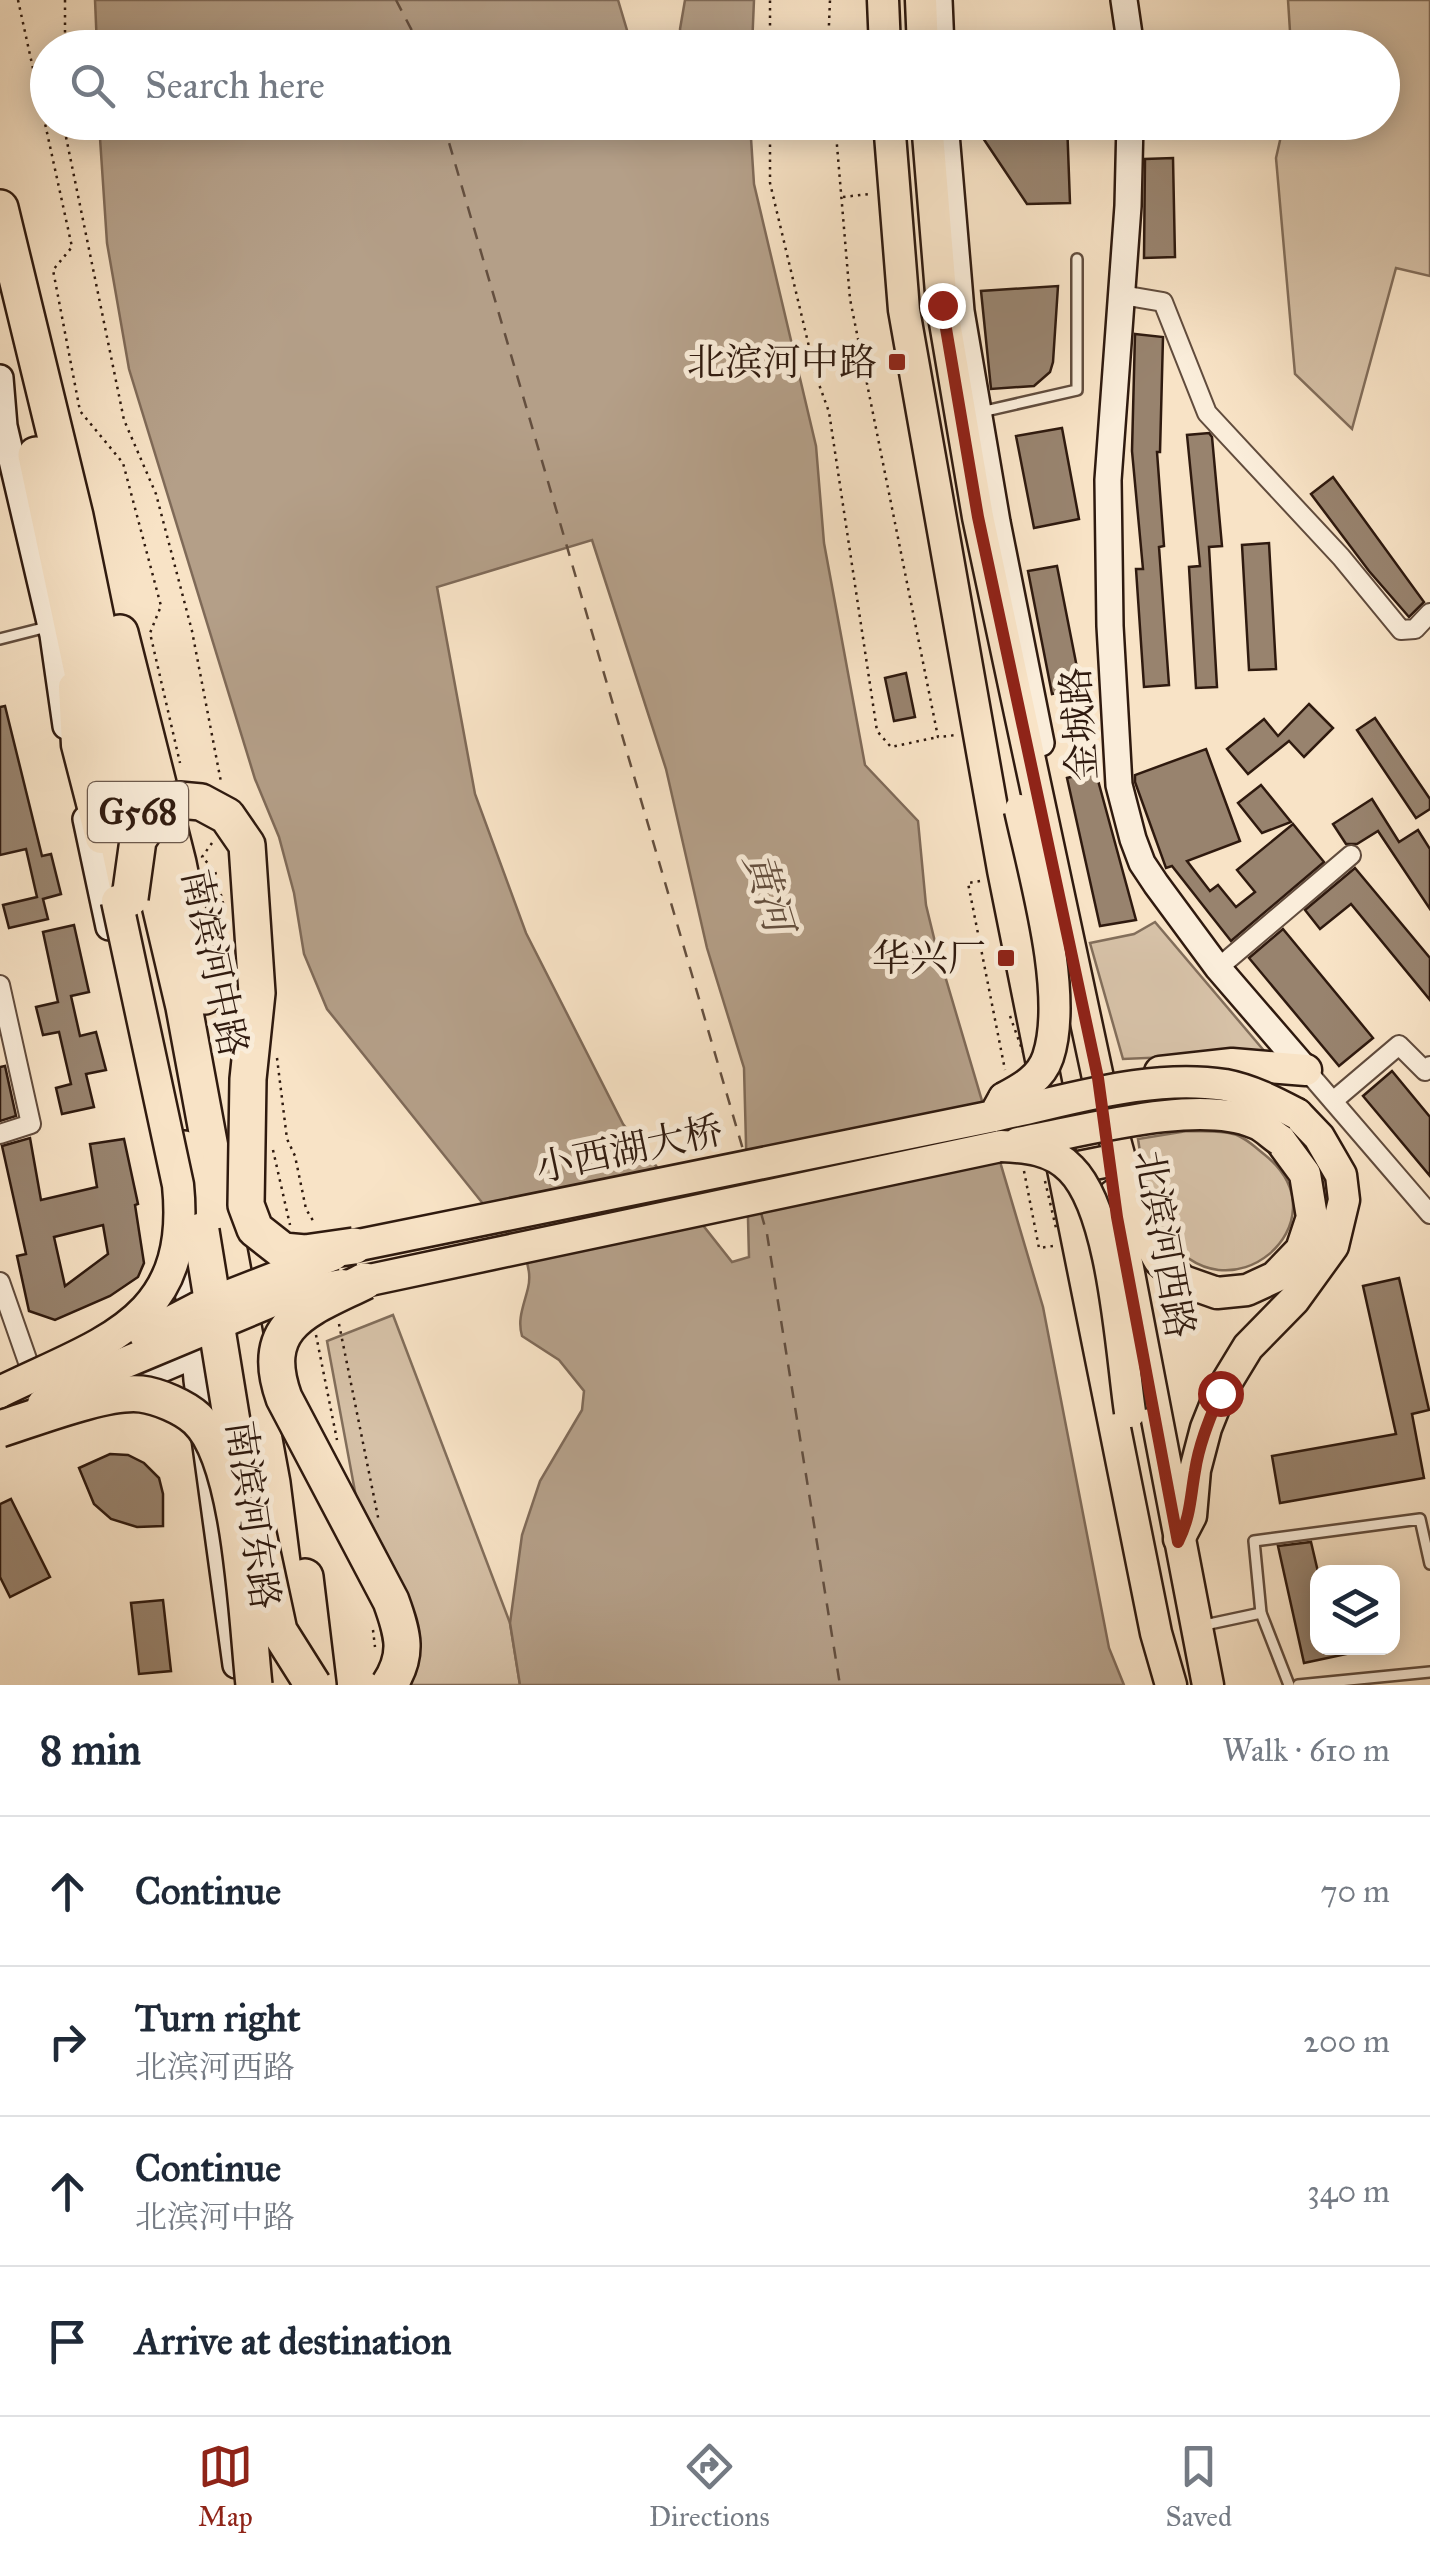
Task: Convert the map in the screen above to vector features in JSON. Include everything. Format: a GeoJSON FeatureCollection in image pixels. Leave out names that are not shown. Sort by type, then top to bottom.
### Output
{"type":"FeatureCollection","features":[{"type":"Feature","properties":{"kind":"highway","name":"南滨河中路"},"geometry":{"type":"LineString","coordinates":[[0,208],[74,516],[202,1100],[272,1483],[298,1685]]}},
{"type":"Feature","properties":{"kind":"highway","name":"南滨河中路"},"geometry":{"type":"LineString","coordinates":[[0,298],[21,382],[63,638],[202,1232],[234,1426],[268,1685]]}},
{"type":"Feature","properties":{"kind":"highway"},"geometry":{"type":"LineString","coordinates":[[74,516],[124,642],[178,863],[246,1205],[255,1229],[283,1251],[305,1253],[354,1246]]}},
{"type":"Feature","properties":{"kind":"highway"},"geometry":{"type":"LineString","coordinates":[[123,899],[138,840],[156,813],[179,800],[202,802],[227,816],[247,845],[257,993],[248,1078],[246,1205]]}},
{"type":"Feature","properties":{"kind":"highway"},"geometry":{"type":"LineString","coordinates":[[366,1281],[300,1314],[280,1337],[277,1378],[401,1627],[405,1647],[400,1668],[389,1685]]}},
{"type":"Feature","properties":{"kind":"highway"},"geometry":{"type":"LineString","coordinates":[[0,1430],[116,1396],[142,1394],[175,1405],[198,1419],[217,1450],[231,1494],[254,1685]]}},
{"type":"Feature","properties":{"kind":"highway"},"geometry":{"type":"LineString","coordinates":[[284,1398],[316,1685]]}},
{"type":"Feature","properties":{"kind":"highway"},"geometry":{"type":"LineString","coordinates":[[234,1426],[280,1631],[316,1685]]}},
{"type":"Feature","properties":{"kind":"main road"},"geometry":{"type":"LineString","coordinates":[[883,0],[884,30]]}},
{"type":"Feature","properties":{"kind":"main road"},"geometry":{"type":"LineString","coordinates":[[921,0],[922,30]]}},
{"type":"Feature","properties":{"kind":"main road"},"geometry":{"type":"LineString","coordinates":[[890,140],[904,310],[1054,1174],[1156,1633],[1172,1685]]}},
{"type":"Feature","properties":{"kind":"main road"},"geometry":{"type":"LineString","coordinates":[[928,140],[942,305],[978,517],[1098,1078],[1136,1221],[1159,1260],[1183,1281],[1217,1293],[1247,1290],[1275,1278],[1301,1250],[1312,1217],[1306,1174],[1280,1140],[1255,1123],[1213,1113],[1171,1116],[997,1131]]}},
{"type":"Feature","properties":{"kind":"main road"},"geometry":{"type":"LineString","coordinates":[[934,476],[979,615],[1045,924],[1054,998],[1048,1059],[1030,1084],[1004,1098],[997,1131]]}},
{"type":"Feature","properties":{"kind":"main road"},"geometry":{"type":"LineString","coordinates":[[0,1404],[122,1329],[152,1303],[164,1288],[179,1246],[182,1220],[178,1185],[123,899]]}},
{"type":"Feature","properties":{"kind":"main road"},"geometry":{"type":"LineString","coordinates":[[1098,1078],[1232,1064],[1306,1070]]}},
{"type":"Feature","properties":{"kind":"main road","name":"北滨河西路"},"geometry":{"type":"LineString","coordinates":[[1098,1078],[1109,1161],[1178,1542]]}},
{"type":"Feature","properties":{"kind":"main road"},"geometry":{"type":"LineString","coordinates":[[997,1131],[1139,1086],[1224,1085],[1264,1097],[1297,1114],[1319,1137],[1341,1174],[1344,1200],[1332,1246],[1294,1300],[1248,1347],[1220,1393],[1195,1470],[1191,1516],[1178,1542],[1208,1685]]}},
{"type":"Feature","properties":{"kind":"main road"},"geometry":{"type":"LineString","coordinates":[[997,1131],[1070,1167],[1087,1190],[1104,1238],[1169,1630],[1172,1685]]}},
{"type":"Feature","properties":{"kind":"main road","name":"小西湖大桥"},"geometry":{"type":"LineString","coordinates":[[0,1404],[197,1308],[354,1246],[997,1131]]}},
{"type":"Feature","properties":{"kind":"main road","name":"小西湖大桥"},"geometry":{"type":"LineString","coordinates":[[0,1430],[117,1366],[287,1295],[366,1281],[997,1131]]}},
{"type":"Feature","properties":{"kind":"main road"},"geometry":{"type":"LineString","coordinates":[[1054,1174],[1109,1161]]}},
{"type":"Feature","properties":{"kind":"main road"},"geometry":{"type":"LineString","coordinates":[[0,1392],[36,1379]]}},
{"type":"Feature","properties":{"kind":"street"},"geometry":{"type":"LineString","coordinates":[[939,0],[941,30]]}},
{"type":"Feature","properties":{"kind":"street"},"geometry":{"type":"LineString","coordinates":[[1124,0],[1128,30]]}},
{"type":"Feature","properties":{"kind":"street"},"geometry":{"type":"LineString","coordinates":[[947,140],[961,311],[997,522],[1089,983],[1098,1078]]}},
{"type":"Feature","properties":{"kind":"street","name":"金城路"},"geometry":{"type":"LineString","coordinates":[[1129,140],[1108,480],[1110,626],[1119,784],[1142,863],[1171,908],[1430,1214]]}},
{"type":"Feature","properties":{"kind":"street"},"geometry":{"type":"LineString","coordinates":[[1122,294],[1163,302],[1207,413],[1341,557],[1401,630],[1414,630],[1430,613]]}},
{"type":"Feature","properties":{"kind":"street","name":"南滨河中路"},"geometry":{"type":"LineString","coordinates":[[0,378],[4,426],[63,638],[60,697],[192,1307],[195,1356]]}},
{"type":"Feature","properties":{"kind":"street"},"geometry":{"type":"LineString","coordinates":[[1218,968],[1351,855]]}},
{"type":"Feature","properties":{"kind":"street"},"geometry":{"type":"LineString","coordinates":[[0,985],[31,1124],[0,1134]]}},
{"type":"Feature","properties":{"kind":"street"},"geometry":{"type":"LineString","coordinates":[[1333,1101],[1399,1045],[1424,1070],[1430,1066]]}},
{"type":"Feature","properties":{"kind":"street"},"geometry":{"type":"LineString","coordinates":[[0,1282],[36,1379],[192,1307]]}},
{"type":"Feature","properties":{"kind":"street"},"geometry":{"type":"LineString","coordinates":[[0,1430],[195,1356]]}},
{"type":"Feature","properties":{"kind":"street","name":"南滨河东路"},"geometry":{"type":"LineString","coordinates":[[195,1356],[239,1685]]}},
{"type":"Feature","properties":{"kind":"lane"},"geometry":{"type":"LineString","coordinates":[[978,413],[1077,390],[1077,260]]}},
{"type":"Feature","properties":{"kind":"lane"},"geometry":{"type":"LineString","coordinates":[[0,639],[63,638]]}},
{"type":"Feature","properties":{"kind":"lane"},"geometry":{"type":"LineString","coordinates":[[1289,1685],[1261,1613],[1254,1541],[1420,1519],[1430,1564]]}},
{"type":"Feature","properties":{"kind":"lane"},"geometry":{"type":"LineString","coordinates":[[1198,1627],[1261,1613]]}},
{"type":"Feature","properties":{"kind":"lane"},"geometry":{"type":"LineString","coordinates":[[1298,1685],[1430,1672]]}},
{"type":"Feature","properties":{"kind":"path"},"geometry":{"type":"LineString","coordinates":[[18,0],[30,55]]}},
{"type":"Feature","properties":{"kind":"path"},"geometry":{"type":"LineString","coordinates":[[65,0],[65,30]]}},
{"type":"Feature","properties":{"kind":"path"},"geometry":{"type":"LineString","coordinates":[[770,0],[770,30]]}},
{"type":"Feature","properties":{"kind":"path"},"geometry":{"type":"LineString","coordinates":[[829,30],[830,0]]}},
{"type":"Feature","properties":{"kind":"path"},"geometry":{"type":"LineString","coordinates":[[49,140],[72,247],[53,270],[80,411],[123,463],[160,606],[150,633],[180,763]]}},
{"type":"Feature","properties":{"kind":"path"},"geometry":{"type":"LineString","coordinates":[[66,140],[124,420],[156,494],[179,580],[221,783]]}},
{"type":"Feature","properties":{"kind":"path"},"geometry":{"type":"LineString","coordinates":[[770,140],[770,183],[816,376],[829,412],[877,731],[891,746],[962,734]]}},
{"type":"Feature","properties":{"kind":"path"},"geometry":{"type":"LineString","coordinates":[[836,140],[850,299],[938,737]]}},
{"type":"Feature","properties":{"kind":"path"},"geometry":{"type":"LineString","coordinates":[[841,197],[894,191]]}},
{"type":"Feature","properties":{"kind":"path"},"geometry":{"type":"LineString","coordinates":[[206,872],[202,856],[214,840]]}},
{"type":"Feature","properties":{"kind":"path"},"geometry":{"type":"LineString","coordinates":[[986,880],[968,883],[1006,1076]]}},
{"type":"Feature","properties":{"kind":"path"},"geometry":{"type":"LineString","coordinates":[[214,907],[232,981]]}},
{"type":"Feature","properties":{"kind":"path"},"geometry":{"type":"LineString","coordinates":[[991,1000],[1005,1001]]}},
{"type":"Feature","properties":{"kind":"path"},"geometry":{"type":"LineString","coordinates":[[1010,1016],[1028,1066]]}},
{"type":"Feature","properties":{"kind":"path"},"geometry":{"type":"LineString","coordinates":[[270,1139],[290,1225]]}},
{"type":"Feature","properties":{"kind":"path"},"geometry":{"type":"LineString","coordinates":[[1024,1171],[1039,1248],[1059,1245]]}},
{"type":"Feature","properties":{"kind":"path"},"geometry":{"type":"LineString","coordinates":[[1054,1174],[1056,1228]]}},
{"type":"Feature","properties":{"kind":"path"},"geometry":{"type":"LineString","coordinates":[[316,1337],[336,1439]]}},
{"type":"Feature","properties":{"kind":"path"},"geometry":{"type":"LineString","coordinates":[[371,1616],[376,1650]]}},
{"type":"Feature","properties":{"kind":"shaded area"},"geometry":{"type":"Polygon","coordinates":[[[1288,0],[1430,0],[1430,276],[1396,268],[1352,429],[1295,374],[1276,158],[1280,140],[1400,140],[1400,30],[1290,30],[1288,0]]]}},
{"type":"Feature","properties":{"kind":"shaded area"},"geometry":{"type":"Polygon","coordinates":[[[1155,922],[1266,1053],[1123,1059],[1090,943],[1134,934],[1155,922]]]}},
{"type":"Feature","properties":{"kind":"shaded area"},"geometry":{"type":"Polygon","coordinates":[[[1187,1131],[1241,1137],[1265,1155],[1287,1181],[1293,1209],[1286,1234],[1269,1254],[1246,1267],[1218,1270],[1191,1260],[1166,1234],[1154,1212],[1138,1139],[1187,1131]]]}},
{"type":"Feature","properties":{"kind":"shaded area"},"geometry":{"type":"Polygon","coordinates":[[[393,1315],[510,1623],[520,1685],[391,1685],[327,1341],[393,1315]]]}},
{"type":"Feature","properties":{"kind":"water"},"geometry":{"type":"Polygon","coordinates":[[[95,0],[618,0],[627,30],[96,30],[95,0]]]}},
{"type":"Feature","properties":{"kind":"water"},"geometry":{"type":"Polygon","coordinates":[[[685,0],[754,0],[753,30],[680,29],[685,0]]]}},
{"type":"Feature","properties":{"kind":"water","name":"黄河"},"geometry":{"type":"Polygon","coordinates":[[[100,140],[751,140],[754,184],[816,446],[824,543],[865,765],[918,821],[926,905],[1043,1307],[1109,1648],[1124,1685],[520,1685],[510,1623],[522,1535],[540,1481],[582,1410],[584,1391],[559,1360],[522,1336],[521,1318],[529,1276],[517,1242],[327,1009],[304,954],[279,837],[255,779],[129,369],[107,243],[100,140]],[[592,540],[437,587],[475,794],[526,933],[623,1124],[732,1262],[749,1257],[744,1068],[707,948],[666,769],[592,540]]]}},
{"type":"Feature","properties":{"kind":"building"},"geometry":{"type":"Polygon","coordinates":[[[984,140],[1068,140],[1070,203],[1027,204],[984,140]]]}},
{"type":"Feature","properties":{"kind":"building"},"geometry":{"type":"Polygon","coordinates":[[[1173,158],[1175,257],[1144,258],[1145,159],[1173,158]]]}},
{"type":"Feature","properties":{"kind":"building"},"geometry":{"type":"Polygon","coordinates":[[[1058,286],[1050,372],[1034,386],[991,389],[981,291],[1058,286]]]}},
{"type":"Feature","properties":{"kind":"building"},"geometry":{"type":"Polygon","coordinates":[[[1135,334],[1163,337],[1157,452],[1169,685],[1144,687],[1136,569],[1143,569],[1132,451],[1135,334]]]}},
{"type":"Feature","properties":{"kind":"building"},"geometry":{"type":"Polygon","coordinates":[[[1062,428],[1079,519],[1034,528],[1016,436],[1062,428]]]}},
{"type":"Feature","properties":{"kind":"building"},"geometry":{"type":"Polygon","coordinates":[[[1209,433],[1222,546],[1209,547],[1217,687],[1196,688],[1189,567],[1200,566],[1187,435],[1209,433]]]}},
{"type":"Feature","properties":{"kind":"building"},"geometry":{"type":"Polygon","coordinates":[[[1333,477],[1424,602],[1409,617],[1311,494],[1333,477]]]}},
{"type":"Feature","properties":{"kind":"building"},"geometry":{"type":"Polygon","coordinates":[[[1269,543],[1276,669],[1249,670],[1242,545],[1269,543]]]}},
{"type":"Feature","properties":{"kind":"building"},"geometry":{"type":"Polygon","coordinates":[[[1057,566],[1081,688],[1052,694],[1028,571],[1057,566]]]}},
{"type":"Feature","properties":{"kind":"building"},"geometry":{"type":"Polygon","coordinates":[[[906,673],[915,717],[894,721],[885,678],[906,673]]]}},
{"type":"Feature","properties":{"kind":"building"},"geometry":{"type":"Polygon","coordinates":[[[1309,704],[1333,728],[1304,757],[1289,741],[1248,774],[1227,749],[1264,719],[1278,736],[1309,704]]]}},
{"type":"Feature","properties":{"kind":"building"},"geometry":{"type":"Polygon","coordinates":[[[5,706],[42,856],[51,854],[61,894],[43,899],[48,919],[9,928],[3,905],[37,897],[26,849],[0,855],[0,707],[5,706]]]}},
{"type":"Feature","properties":{"kind":"building"},"geometry":{"type":"Polygon","coordinates":[[[1375,718],[1430,799],[1430,809],[1416,818],[1357,730],[1375,718]]]}},
{"type":"Feature","properties":{"kind":"building"},"geometry":{"type":"Polygon","coordinates":[[[1206,749],[1240,841],[1187,861],[1210,891],[1218,885],[1236,907],[1255,892],[1237,870],[1293,824],[1324,862],[1231,941],[1172,866],[1166,868],[1135,782],[1135,775],[1206,749]]]}},
{"type":"Feature","properties":{"kind":"building"},"geometry":{"type":"Polygon","coordinates":[[[1093,762],[1136,920],[1100,926],[1067,778],[1075,776],[1073,767],[1093,762]]]}},
{"type":"Feature","properties":{"kind":"building"},"geometry":{"type":"Polygon","coordinates":[[[1261,785],[1291,822],[1262,833],[1238,803],[1261,785]]]}},
{"type":"Feature","properties":{"kind":"building"},"geometry":{"type":"Polygon","coordinates":[[[1372,799],[1399,842],[1418,830],[1430,849],[1430,909],[1378,831],[1357,844],[1346,844],[1333,824],[1372,799]]]}},
{"type":"Feature","properties":{"kind":"building"},"geometry":{"type":"Polygon","coordinates":[[[1355,868],[1430,958],[1430,1000],[1351,904],[1320,929],[1305,910],[1355,868]]]}},
{"type":"Feature","properties":{"kind":"building"},"geometry":{"type":"Polygon","coordinates":[[[74,925],[89,992],[71,996],[80,1036],[96,1032],[106,1070],[86,1074],[94,1107],[62,1114],[56,1088],[71,1084],[59,1032],[43,1035],[36,1007],[58,1002],[43,932],[74,925]]]}},
{"type":"Feature","properties":{"kind":"building"},"geometry":{"type":"Polygon","coordinates":[[[1283,929],[1373,1038],[1339,1066],[1249,958],[1283,929]]]}},
{"type":"Feature","properties":{"kind":"building"},"geometry":{"type":"Polygon","coordinates":[[[5,1066],[16,1116],[0,1121],[0,1067],[5,1066]]]}},
{"type":"Feature","properties":{"kind":"building"},"geometry":{"type":"Polygon","coordinates":[[[1392,1071],[1430,1117],[1430,1176],[1363,1096],[1392,1071]]]}},
{"type":"Feature","properties":{"kind":"building"},"geometry":{"type":"Polygon","coordinates":[[[30,1138],[41,1200],[97,1187],[90,1144],[124,1139],[138,1204],[135,1205],[144,1263],[138,1277],[110,1296],[55,1320],[29,1311],[17,1256],[26,1254],[2,1146],[30,1138]],[[103,1225],[54,1237],[65,1286],[108,1254],[103,1225]]]}},
{"type":"Feature","properties":{"kind":"building"},"geometry":{"type":"Polygon","coordinates":[[[1399,1278],[1429,1410],[1412,1414],[1424,1478],[1280,1503],[1272,1456],[1396,1434],[1363,1286],[1399,1278]]]}},
{"type":"Feature","properties":{"kind":"building"},"geometry":{"type":"Polygon","coordinates":[[[110,1454],[128,1455],[144,1463],[159,1478],[163,1526],[137,1527],[111,1519],[94,1504],[79,1468],[110,1454]]]}},
{"type":"Feature","properties":{"kind":"building"},"geometry":{"type":"Polygon","coordinates":[[[11,1499],[50,1577],[10,1597],[0,1577],[0,1504],[11,1499]]]}},
{"type":"Feature","properties":{"kind":"building"},"geometry":{"type":"Polygon","coordinates":[[[1311,1542],[1316,1565],[1310,1565],[1310,1655],[1342,1655],[1304,1663],[1278,1546],[1311,1542]]]}},
{"type":"Feature","properties":{"kind":"building"},"geometry":{"type":"Polygon","coordinates":[[[163,1600],[171,1671],[139,1674],[131,1603],[163,1600]]]}},
{"type":"Feature","properties":{"kind":"ferry route"},"geometry":{"type":"LineString","coordinates":[[396,0],[412,30]]}},
{"type":"Feature","properties":{"kind":"ferry route"},"geometry":{"type":"LineString","coordinates":[[448,140],[744,1153]]}},
{"type":"Feature","properties":{"kind":"ferry route"},"geometry":{"type":"LineString","coordinates":[[761,1213],[840,1685]]}},
{"type":"Feature","properties":{"kind":"place","name":"北滨河中路"},"geometry":{"type":"Point","coordinates":[897,362]}},
{"type":"Feature","properties":{"kind":"place","name":"华兴厂"},"geometry":{"type":"Point","coordinates":[1006,958]}},
{"type":"Feature","properties":{"kind":"route"},"geometry":{"type":"LineString","coordinates":[[942,305],[978,517],[1098,1078],[1117,1217],[1178,1542],[1191,1516],[1195,1470],[1220,1393]]}}]}
